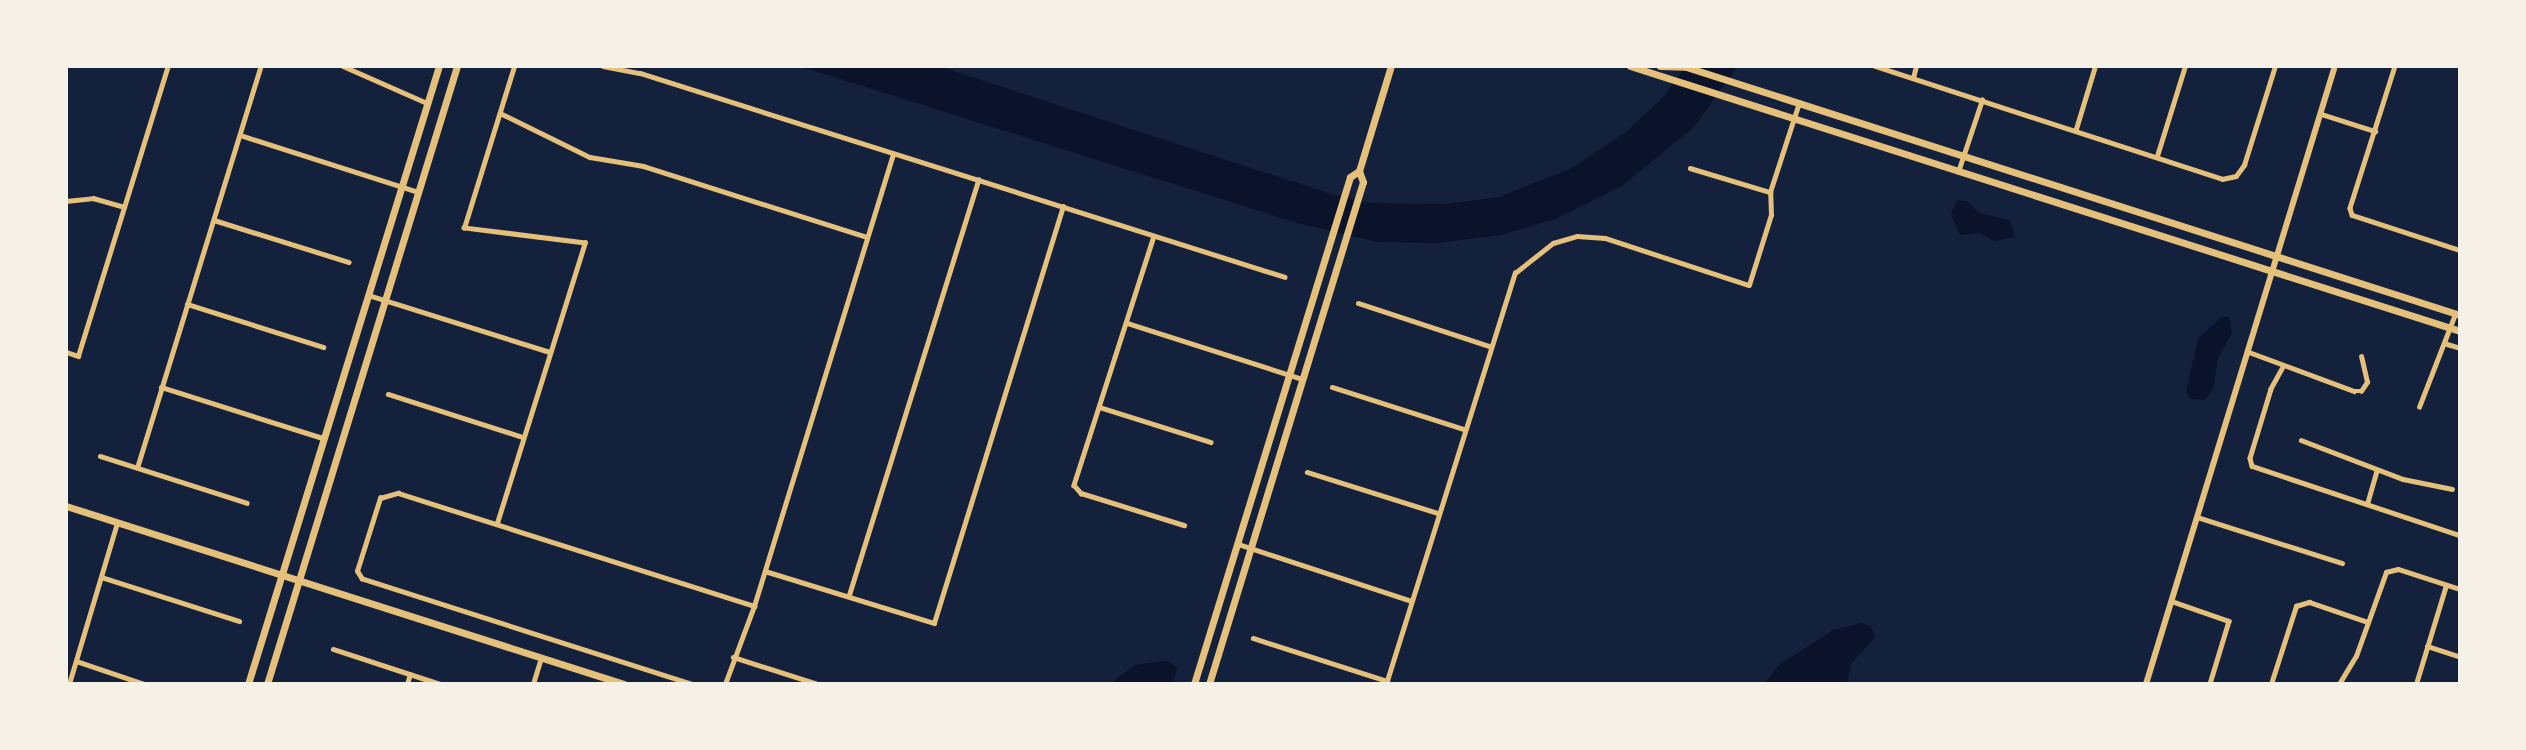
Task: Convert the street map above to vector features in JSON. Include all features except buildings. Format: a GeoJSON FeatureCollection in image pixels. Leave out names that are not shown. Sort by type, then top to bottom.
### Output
{"type":"FeatureCollection","features":[{"type":"Feature","properties":{"kind":"main road"},"geometry":{"type":"LineString","coordinates":[[248,684],[439,66]]}},
{"type":"Feature","properties":{"kind":"main road"},"geometry":{"type":"LineString","coordinates":[[267,684],[457,66]]}},
{"type":"Feature","properties":{"kind":"main road"},"geometry":{"type":"LineString","coordinates":[[1209,684],[1363,182],[1359,171],[1391,66]]}},
{"type":"Feature","properties":{"kind":"main road"},"geometry":{"type":"LineString","coordinates":[[1630,66],[1957,173],[2455,330]]}},
{"type":"Feature","properties":{"kind":"main road"},"geometry":{"type":"LineString","coordinates":[[1660,66],[1684,67],[2457,314]]}},
{"type":"Feature","properties":{"kind":"main road"},"geometry":{"type":"LineString","coordinates":[[1194,684],[1350,177],[1359,171]]}},
{"type":"Feature","properties":{"kind":"main road"},"geometry":{"type":"LineString","coordinates":[[66,506],[624,684]]}},
{"type":"Feature","properties":{"kind":"street"},"geometry":{"type":"LineString","coordinates":[[66,352],[78,356],[168,66]]}},
{"type":"Feature","properties":{"kind":"street"},"geometry":{"type":"LineString","coordinates":[[137,468],[261,66]]}},
{"type":"Feature","properties":{"kind":"street"},"geometry":{"type":"LineString","coordinates":[[343,66],[427,103]]}},
{"type":"Feature","properties":{"kind":"street"},"geometry":{"type":"LineString","coordinates":[[497,523],[585,243],[464,228],[514,66]]}},
{"type":"Feature","properties":{"kind":"street"},"geometry":{"type":"LineString","coordinates":[[603,66],[640,73],[1285,277]]}},
{"type":"Feature","properties":{"kind":"street"},"geometry":{"type":"LineString","coordinates":[[1875,66],[2076,129],[2222,179],[2236,176],[2244,166],[2275,66]]}},
{"type":"Feature","properties":{"kind":"street"},"geometry":{"type":"LineString","coordinates":[[1913,78],[1916,66]]}},
{"type":"Feature","properties":{"kind":"street"},"geometry":{"type":"LineString","coordinates":[[2076,129],[2095,66]]}},
{"type":"Feature","properties":{"kind":"street"},"geometry":{"type":"LineString","coordinates":[[2157,156],[2185,66]]}},
{"type":"Feature","properties":{"kind":"street"},"geometry":{"type":"LineString","coordinates":[[2146,684],[2200,518],[2249,352],[2269,272],[2335,66]]}},
{"type":"Feature","properties":{"kind":"street"},"geometry":{"type":"LineString","coordinates":[[2395,66],[2350,208],[2352,215],[2459,250]]}},
{"type":"Feature","properties":{"kind":"street"},"geometry":{"type":"LineString","coordinates":[[1957,173],[1982,100]]}},
{"type":"Feature","properties":{"kind":"street"},"geometry":{"type":"LineString","coordinates":[[1253,638],[1386,682],[1489,346],[1515,273],[1533,254],[1577,236],[1605,237],[1749,285],[1771,215],[1770,192],[1798,103]]}},
{"type":"Feature","properties":{"kind":"street"},"geometry":{"type":"LineString","coordinates":[[500,113],[590,157],[643,166],[867,237]]}},
{"type":"Feature","properties":{"kind":"street"},"geometry":{"type":"LineString","coordinates":[[2321,114],[2375,131]]}},
{"type":"Feature","properties":{"kind":"street"},"geometry":{"type":"LineString","coordinates":[[240,135],[420,192]]}},
{"type":"Feature","properties":{"kind":"street"},"geometry":{"type":"LineString","coordinates":[[725,684],[754,606],[893,154]]}},
{"type":"Feature","properties":{"kind":"street"},"geometry":{"type":"LineString","coordinates":[[1690,168],[1770,192]]}},
{"type":"Feature","properties":{"kind":"street"},"geometry":{"type":"LineString","coordinates":[[849,595],[978,180]]}},
{"type":"Feature","properties":{"kind":"street"},"geometry":{"type":"LineString","coordinates":[[66,201],[93,198],[124,207]]}},
{"type":"Feature","properties":{"kind":"street"},"geometry":{"type":"LineString","coordinates":[[765,571],[934,623],[1063,206]]}},
{"type":"Feature","properties":{"kind":"street"},"geometry":{"type":"LineString","coordinates":[[214,220],[349,262]]}},
{"type":"Feature","properties":{"kind":"street"},"geometry":{"type":"LineString","coordinates":[[1154,236],[1098,407],[1076,490],[1184,525]]}},
{"type":"Feature","properties":{"kind":"street"},"geometry":{"type":"LineString","coordinates":[[368,295],[550,352]]}},
{"type":"Feature","properties":{"kind":"street"},"geometry":{"type":"LineString","coordinates":[[1358,303],[1489,346]]}},
{"type":"Feature","properties":{"kind":"street"},"geometry":{"type":"LineString","coordinates":[[187,304],[323,347]]}},
{"type":"Feature","properties":{"kind":"street"},"geometry":{"type":"LineString","coordinates":[[2419,407],[2444,343],[2455,330],[2457,314]]}},
{"type":"Feature","properties":{"kind":"street"},"geometry":{"type":"LineString","coordinates":[[1127,323],[1303,379]]}},
{"type":"Feature","properties":{"kind":"street"},"geometry":{"type":"LineString","coordinates":[[2444,343],[2459,348]]}},
{"type":"Feature","properties":{"kind":"street"},"geometry":{"type":"LineString","coordinates":[[2249,352],[2283,367],[2361,391],[2367,382],[2361,357]]}},
{"type":"Feature","properties":{"kind":"street"},"geometry":{"type":"LineString","coordinates":[[2283,367],[2271,389],[2250,458],[2252,466],[2459,535]]}},
{"type":"Feature","properties":{"kind":"street"},"geometry":{"type":"LineString","coordinates":[[161,387],[324,439]]}},
{"type":"Feature","properties":{"kind":"street"},"geometry":{"type":"LineString","coordinates":[[1332,387],[1464,429]]}},
{"type":"Feature","properties":{"kind":"street"},"geometry":{"type":"LineString","coordinates":[[388,394],[523,437]]}},
{"type":"Feature","properties":{"kind":"street"},"geometry":{"type":"LineString","coordinates":[[1098,407],[1211,442]]}},
{"type":"Feature","properties":{"kind":"street"},"geometry":{"type":"LineString","coordinates":[[2301,440],[2377,470],[2452,488]]}},
{"type":"Feature","properties":{"kind":"street"},"geometry":{"type":"LineString","coordinates":[[100,456],[247,503]]}},
{"type":"Feature","properties":{"kind":"street"},"geometry":{"type":"LineString","coordinates":[[2367,504],[2377,470]]}},
{"type":"Feature","properties":{"kind":"street"},"geometry":{"type":"LineString","coordinates":[[1307,472],[1438,513]]}},
{"type":"Feature","properties":{"kind":"street"},"geometry":{"type":"LineString","coordinates":[[691,684],[358,575],[384,493],[398,493],[497,523],[754,606]]}},
{"type":"Feature","properties":{"kind":"street"},"geometry":{"type":"LineString","coordinates":[[2200,518],[2342,563]]}},
{"type":"Feature","properties":{"kind":"street"},"geometry":{"type":"LineString","coordinates":[[69,684],[117,523]]}},
{"type":"Feature","properties":{"kind":"street"},"geometry":{"type":"LineString","coordinates":[[1238,544],[1411,601]]}},
{"type":"Feature","properties":{"kind":"street"},"geometry":{"type":"LineString","coordinates":[[2339,684],[2356,656],[2386,572],[2398,569],[2459,589]]}},
{"type":"Feature","properties":{"kind":"street"},"geometry":{"type":"LineString","coordinates":[[101,577],[239,621]]}},
{"type":"Feature","properties":{"kind":"street"},"geometry":{"type":"LineString","coordinates":[[2416,684],[2446,585]]}},
{"type":"Feature","properties":{"kind":"street"},"geometry":{"type":"LineString","coordinates":[[2174,602],[2229,621],[2210,684]]}},
{"type":"Feature","properties":{"kind":"street"},"geometry":{"type":"LineString","coordinates":[[2271,684],[2296,606],[2309,603],[2368,622]]}},
{"type":"Feature","properties":{"kind":"street"},"geometry":{"type":"LineString","coordinates":[[2427,646],[2459,657]]}},
{"type":"Feature","properties":{"kind":"street"},"geometry":{"type":"LineString","coordinates":[[333,649],[440,684]]}},
{"type":"Feature","properties":{"kind":"street"},"geometry":{"type":"LineString","coordinates":[[733,657],[818,684]]}},
{"type":"Feature","properties":{"kind":"street"},"geometry":{"type":"LineString","coordinates":[[533,684],[541,658]]}},
{"type":"Feature","properties":{"kind":"street"},"geometry":{"type":"LineString","coordinates":[[76,661],[144,684]]}},
{"type":"Feature","properties":{"kind":"street"},"geometry":{"type":"LineString","coordinates":[[407,684],[410,674]]}},
{"type":"Feature","properties":{"kind":"water"},"geometry":{"type":"Polygon","coordinates":[[[802,67],[941,67],[1328,193],[1369,203],[1446,204],[1499,197],[1572,168],[1626,132],[1664,96],[1685,67],[1737,67],[1694,127],[1622,186],[1556,219],[1501,235],[1438,243],[1377,242],[1297,223],[802,67]]]}},
{"type":"Feature","properties":{"kind":"water"},"geometry":{"type":"Polygon","coordinates":[[[1957,200],[1967,201],[1979,213],[2010,220],[2015,237],[1995,241],[1979,233],[1960,235],[1951,214],[1957,200]]]}},
{"type":"Feature","properties":{"kind":"water"},"geometry":{"type":"Polygon","coordinates":[[[2229,316],[2232,334],[2218,358],[2213,389],[2205,400],[2190,399],[2186,391],[2198,339],[2220,318],[2229,316]]]}},
{"type":"Feature","properties":{"kind":"water"},"geometry":{"type":"Polygon","coordinates":[[[1861,623],[1871,626],[1875,637],[1851,664],[1847,683],[1765,683],[1779,665],[1833,630],[1861,623]]]}},
{"type":"Feature","properties":{"kind":"water"},"geometry":{"type":"Polygon","coordinates":[[[1166,661],[1178,667],[1173,683],[1111,683],[1135,665],[1166,661]]]}}]}
